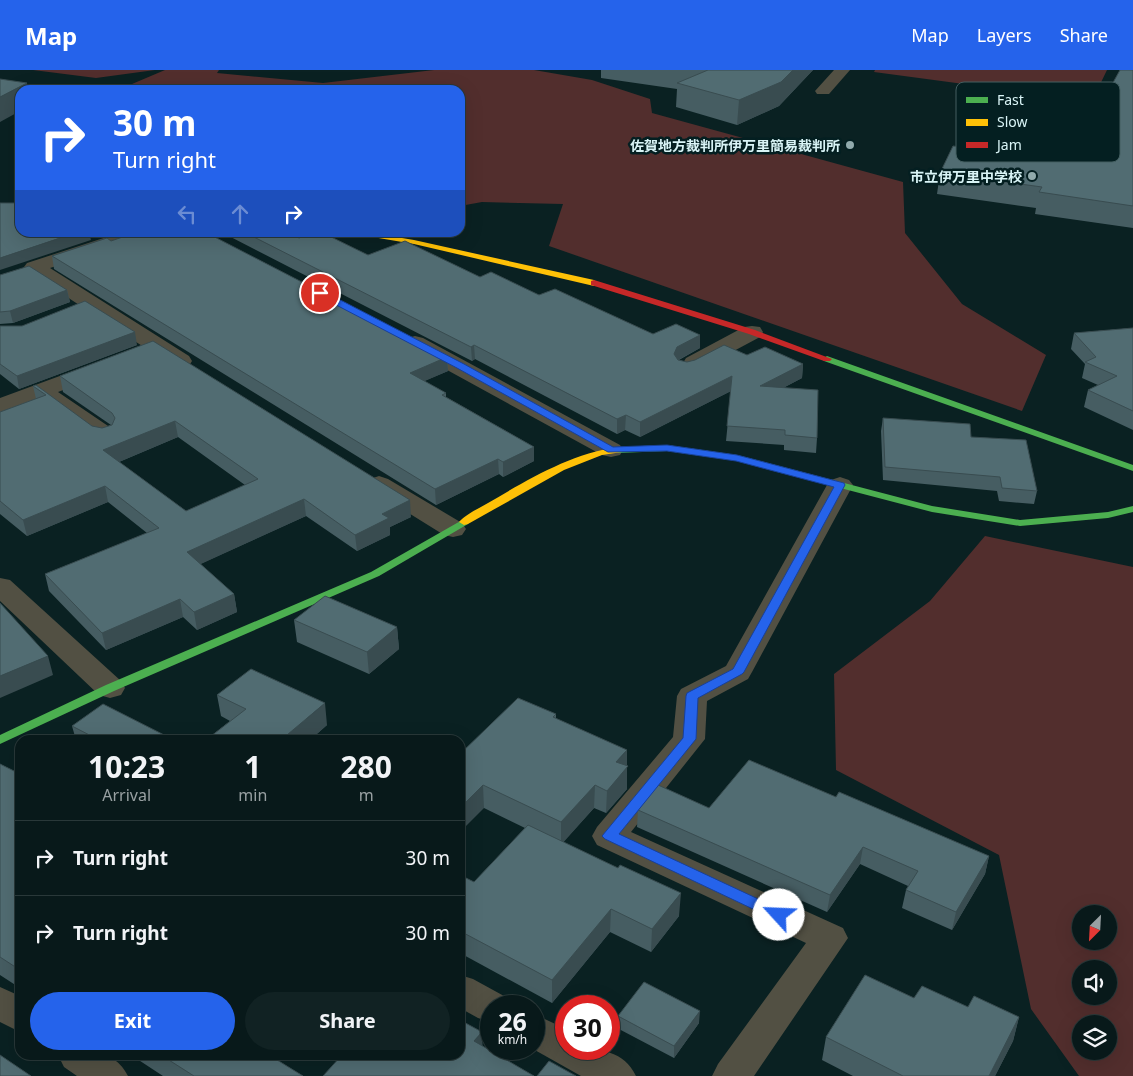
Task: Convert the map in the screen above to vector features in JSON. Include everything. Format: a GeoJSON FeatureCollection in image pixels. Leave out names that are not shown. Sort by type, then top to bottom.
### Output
{"type":"FeatureCollection","features":[{"type":"Feature","properties":{"kind":"street"},"geometry":{"type":"LineString","coordinates":[[823,91],[842,70]]}},
{"type":"Feature","properties":{"kind":"street"},"geometry":{"type":"LineString","coordinates":[[128,237],[26,270],[80,306],[158,346],[200,372]]}},
{"type":"Feature","properties":{"kind":"street"},"geometry":{"type":"LineString","coordinates":[[380,237],[414,242],[589,281],[752,332],[1133,468]]}},
{"type":"Feature","properties":{"kind":"street"},"geometry":{"type":"LineString","coordinates":[[686,367],[752,332]]}},
{"type":"Feature","properties":{"kind":"street"},"geometry":{"type":"LineString","coordinates":[[399,334],[611,450]]}},
{"type":"Feature","properties":{"kind":"street"},"geometry":{"type":"LineString","coordinates":[[0,406],[158,346]]}},
{"type":"Feature","properties":{"kind":"street"},"geometry":{"type":"LineString","coordinates":[[42,390],[105,435]]}},
{"type":"Feature","properties":{"kind":"street"},"geometry":{"type":"LineString","coordinates":[[21,735],[110,688],[376,574],[527,485],[580,459],[611,450],[667,448],[737,458],[932,510],[1020,524],[1108,515],[1133,509]]}},
{"type":"Feature","properties":{"kind":"street"},"geometry":{"type":"LineString","coordinates":[[360,472],[452,529]]}},
{"type":"Feature","properties":{"kind":"street"},"geometry":{"type":"LineString","coordinates":[[732,1076],[830,938],[610,836],[689,739],[692,696],[738,672],[840,485]]}},
{"type":"Feature","properties":{"kind":"street"},"geometry":{"type":"LineString","coordinates":[[0,586],[110,688]]}},
{"type":"Feature","properties":{"kind":"street"},"geometry":{"type":"LineString","coordinates":[[465,993],[480,1001]]}},
{"type":"Feature","properties":{"kind":"street"},"geometry":{"type":"LineString","coordinates":[[0,1002],[15,1012]]}},
{"type":"Feature","properties":{"kind":"street"},"geometry":{"type":"LineString","coordinates":[[85,1060],[108,1076]]}},
{"type":"Feature","properties":{"kind":"street"},"geometry":{"type":"LineString","coordinates":[[587,1060],[616,1076]]}},
{"type":"Feature","properties":{"kind":"shaded area"},"geometry":{"type":"Polygon","coordinates":[[[33,70],[155,70],[96,78],[33,70]]]}},
{"type":"Feature","properties":{"kind":"shaded area"},"geometry":{"type":"Polygon","coordinates":[[[165,70],[219,70],[217,73],[323,83],[434,70],[534,70],[592,80],[650,99],[652,113],[903,182],[905,233],[962,304],[1046,355],[1022,411],[549,246],[563,204],[482,202],[465,205],[465,85],[132,84],[165,70]]]}},
{"type":"Feature","properties":{"kind":"shaded area"},"geometry":{"type":"Polygon","coordinates":[[[875,70],[1107,70],[1101,82],[956,83],[874,72],[875,70]]]}},
{"type":"Feature","properties":{"kind":"shaded area"},"geometry":{"type":"Polygon","coordinates":[[[985,536],[1133,567],[1133,1076],[1079,1076],[1031,1009],[999,855],[836,770],[834,674],[930,601],[985,536]]]}},
{"type":"Feature","properties":{"kind":"building"},"geometry":{"type":"Polygon","coordinates":[[[708,70],[793,70],[781,82],[739,100],[677,83],[708,70]]]}},
{"type":"Feature","properties":{"kind":"building"},"geometry":{"type":"Polygon","coordinates":[[[1120,70],[1133,70],[1133,206],[1039,192],[1042,187],[940,173],[953,146],[956,146],[956,162],[1120,162],[1120,82],[1113,82],[1120,70]]]}},
{"type":"Feature","properties":{"kind":"building"},"geometry":{"type":"Polygon","coordinates":[[[0,79],[27,83],[15,85],[15,89],[0,97],[0,79]]]}},
{"type":"Feature","properties":{"kind":"building"},"geometry":{"type":"Polygon","coordinates":[[[0,203],[15,203],[15,237],[63,237],[0,258],[0,203]]]}},
{"type":"Feature","properties":{"kind":"building"},"geometry":{"type":"Polygon","coordinates":[[[123,237],[215,237],[447,357],[410,373],[446,393],[442,395],[534,447],[503,462],[498,459],[435,489],[52,256],[107,238],[111,241],[123,237]]]}},
{"type":"Feature","properties":{"kind":"building"},"geometry":{"type":"Polygon","coordinates":[[[254,237],[331,237],[368,255],[405,241],[480,277],[491,272],[539,295],[555,289],[653,334],[676,324],[700,335],[677,347],[674,354],[678,360],[687,362],[695,360],[724,345],[747,355],[765,347],[803,364],[760,386],[818,390],[817,438],[785,435],[785,430],[727,426],[732,376],[640,422],[626,415],[617,419],[474,345],[471,347],[254,237]]]}},
{"type":"Feature","properties":{"kind":"building"},"geometry":{"type":"Polygon","coordinates":[[[29,266],[67,290],[10,311],[0,312],[0,275],[29,266]]]}},
{"type":"Feature","properties":{"kind":"building"},"geometry":{"type":"Polygon","coordinates":[[[85,301],[135,332],[17,376],[0,364],[0,326],[22,326],[85,301]]]}},
{"type":"Feature","properties":{"kind":"building"},"geometry":{"type":"Polygon","coordinates":[[[1133,328],[1133,411],[1088,390],[1117,376],[1085,362],[1096,357],[1074,333],[1133,328]]]}},
{"type":"Feature","properties":{"kind":"building"},"geometry":{"type":"Polygon","coordinates":[[[153,341],[410,500],[382,514],[389,518],[355,535],[304,499],[187,552],[234,594],[194,612],[180,599],[102,633],[45,574],[159,528],[105,486],[23,520],[0,501],[0,412],[46,395],[33,386],[36,385],[92,426],[102,428],[112,425],[115,418],[112,413],[60,376],[153,341]],[[175,421],[103,450],[186,511],[258,479],[175,421]]]}},
{"type":"Feature","properties":{"kind":"building"},"geometry":{"type":"Polygon","coordinates":[[[883,418],[970,424],[971,437],[1026,440],[1037,491],[1002,488],[1000,477],[885,467],[883,418]]]}},
{"type":"Feature","properties":{"kind":"building"},"geometry":{"type":"Polygon","coordinates":[[[325,596],[397,627],[367,652],[294,620],[325,596]]]}},
{"type":"Feature","properties":{"kind":"building"},"geometry":{"type":"Polygon","coordinates":[[[0,603],[48,656],[0,676],[0,603]]]}},
{"type":"Feature","properties":{"kind":"building"},"geometry":{"type":"Polygon","coordinates":[[[251,669],[325,703],[287,735],[212,735],[246,709],[217,695],[251,669]]]}},
{"type":"Feature","properties":{"kind":"building"},"geometry":{"type":"Polygon","coordinates":[[[518,698],[556,714],[553,717],[627,750],[616,762],[628,766],[607,791],[595,785],[561,822],[483,785],[465,803],[465,749],[518,698]]]}},
{"type":"Feature","properties":{"kind":"building"},"geometry":{"type":"Polygon","coordinates":[[[103,704],[164,735],[89,735],[72,726],[103,704]]]}},
{"type":"Feature","properties":{"kind":"building"},"geometry":{"type":"Polygon","coordinates":[[[749,760],[836,797],[839,792],[989,856],[956,912],[906,890],[918,871],[863,847],[830,895],[638,810],[658,785],[709,808],[749,760]]]}},
{"type":"Feature","properties":{"kind":"building"},"geometry":{"type":"Polygon","coordinates":[[[0,764],[15,772],[15,967],[0,957],[0,764]]]}},
{"type":"Feature","properties":{"kind":"building"},"geometry":{"type":"Polygon","coordinates":[[[528,825],[618,868],[620,865],[681,893],[652,929],[611,909],[552,980],[465,934],[465,878],[474,882],[528,825]]]}},
{"type":"Feature","properties":{"kind":"building"},"geometry":{"type":"Polygon","coordinates":[[[865,975],[914,998],[922,986],[968,1007],[974,996],[1019,1017],[989,1076],[903,1076],[826,1037],[865,975]]]}},
{"type":"Feature","properties":{"kind":"building"},"geometry":{"type":"Polygon","coordinates":[[[644,982],[700,1011],[674,1046],[620,1017],[620,1013],[644,982]]]}},
{"type":"Feature","properties":{"kind":"building"},"geometry":{"type":"Polygon","coordinates":[[[465,1023],[480,1031],[480,1034],[474,1041],[480,1044],[480,1060],[507,1060],[534,1076],[323,1076],[337,1060],[465,1060],[465,1023]]]}},
{"type":"Feature","properties":{"kind":"building"},"geometry":{"type":"Polygon","coordinates":[[[0,1055],[31,1076],[0,1076],[0,1055]]]}},
{"type":"Feature","properties":{"kind":"building"},"geometry":{"type":"Polygon","coordinates":[[[169,1060],[277,1060],[303,1076],[194,1076],[169,1060]]]}},
{"type":"Feature","properties":{"kind":"building"},"geometry":{"type":"Polygon","coordinates":[[[549,1061],[576,1076],[537,1076],[549,1061]]]}},
{"type":"Feature","properties":{"kind":"traffic: fast"},"geometry":{"type":"LineString","coordinates":[[827,359],[1133,468]]}},
{"type":"Feature","properties":{"kind":"traffic: fast"},"geometry":{"type":"LineString","coordinates":[[618,450],[667,448],[737,458],[932,509],[1020,523],[1108,515],[1133,509]]}},
{"type":"Feature","properties":{"kind":"traffic: fast"},"geometry":{"type":"LineString","coordinates":[[0,740],[110,688],[375,574],[464,522]]}},
{"type":"Feature","properties":{"kind":"traffic: slow"},"geometry":{"type":"LineString","coordinates":[[380,237],[414,242],[594,283]]}},
{"type":"Feature","properties":{"kind":"traffic: slow"},"geometry":{"type":"LineString","coordinates":[[464,522],[560,467],[601,452],[618,450]]}},
{"type":"Feature","properties":{"kind":"traffic: jam"},"geometry":{"type":"LineString","coordinates":[[594,283],[752,332],[827,359]]}},
{"type":"Feature","properties":{"kind":"place","name":"佐賀地方裁判所伊万里簡易裁判所"},"geometry":{"type":"Point","coordinates":[850,145]}},
{"type":"Feature","properties":{"kind":"place","name":"市立伊万里中学校"},"geometry":{"type":"Point","coordinates":[1032,176]}},
{"type":"Feature","properties":{"kind":"route"},"geometry":{"type":"LineString","coordinates":[[320,293],[460,366],[611,450],[667,448],[737,458],[840,485],[738,672],[692,696],[689,739],[610,836],[779,915]]}}]}
